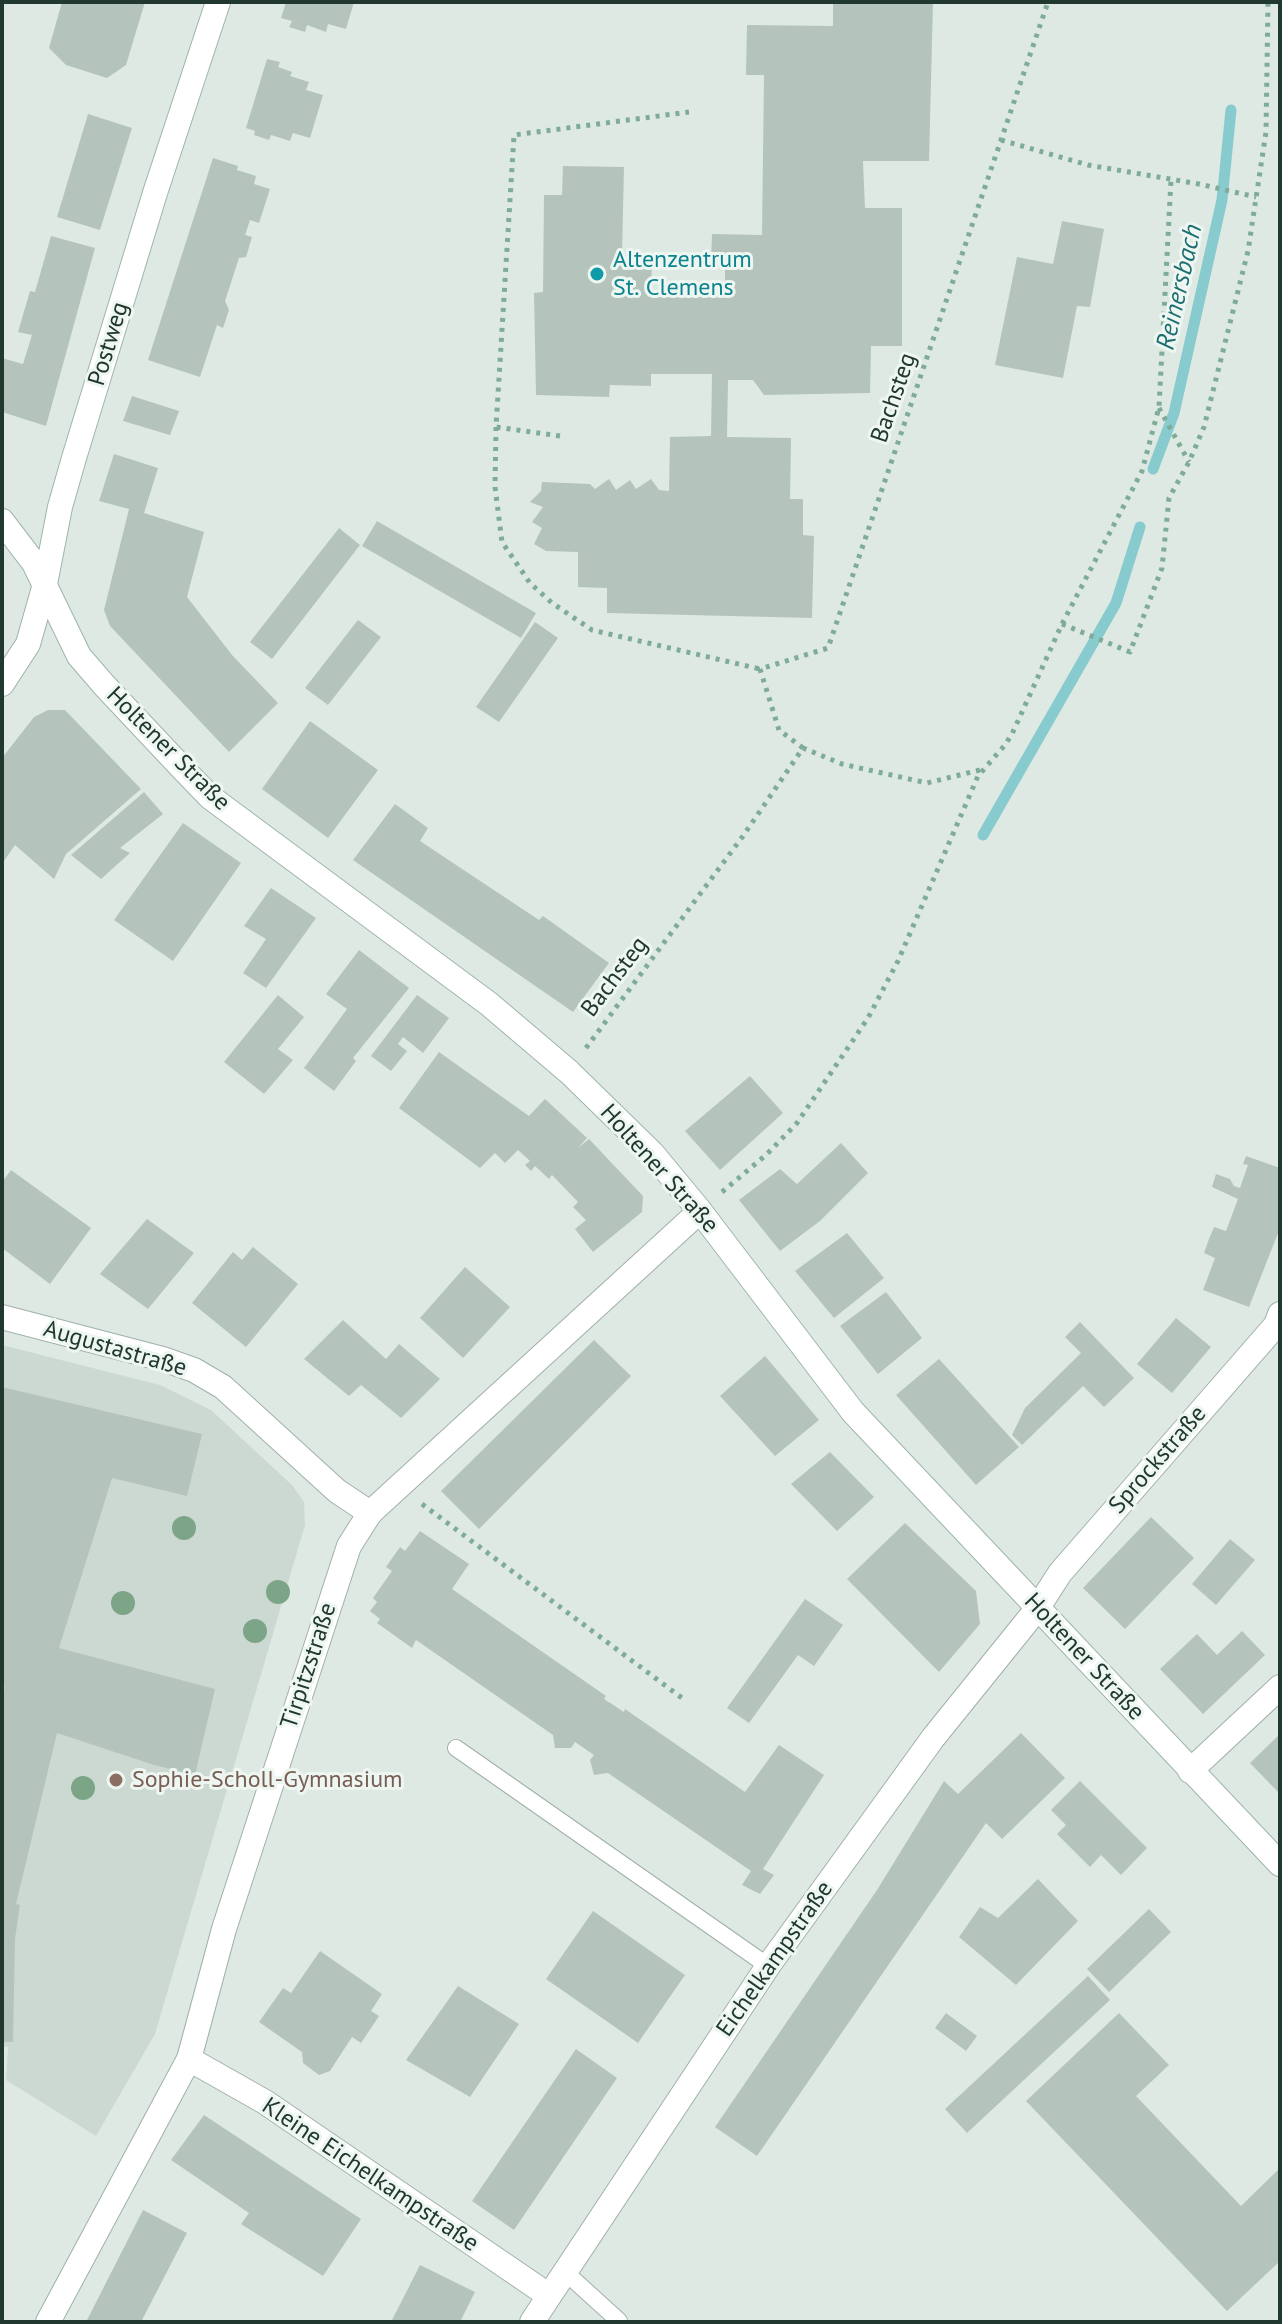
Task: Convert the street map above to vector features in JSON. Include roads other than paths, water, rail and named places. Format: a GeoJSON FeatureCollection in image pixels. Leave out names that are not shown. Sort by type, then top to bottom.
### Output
{"type":"FeatureCollection","features":[{"type":"Feature","properties":{"kind":"street","name":"Postweg"},"geometry":{"type":"LineString","coordinates":[[2,684],[28,644],[74,458],[155,193],[218,2]]}},
{"type":"Feature","properties":{"kind":"street","name":"Holtener Straße"},"geometry":{"type":"LineString","coordinates":[[2,521],[20,542],[45,584],[79,656],[210,797],[489,1004],[569,1072],[652,1153],[853,1412],[1280,1864]]}},
{"type":"Feature","properties":{"kind":"street","name":"Tirpitzstraße"},"geometry":{"type":"LineString","coordinates":[[48,2322],[189,2059],[224,1929],[349,1546],[370,1513],[700,1211]]}},
{"type":"Feature","properties":{"kind":"street","name":"Sprockstraße"},"geometry":{"type":"LineString","coordinates":[[1037,1609],[1060,1573],[1276,1325],[1280,1314]]}},
{"type":"Feature","properties":{"kind":"street","name":"Augustastraße"},"geometry":{"type":"LineString","coordinates":[[2,1317],[194,1370],[223,1387],[337,1491],[370,1513]]}},
{"type":"Feature","properties":{"kind":"street","name":"Eichelkampstraße"},"geometry":{"type":"LineString","coordinates":[[532,2322],[768,1966],[933,1738],[1037,1609]]}},
{"type":"Feature","properties":{"kind":"street"},"geometry":{"type":"LineString","coordinates":[[1190,1771],[1280,1687]]}},
{"type":"Feature","properties":{"kind":"street","name":"Kleine Eichelkampstraße"},"geometry":{"type":"LineString","coordinates":[[189,2059],[265,2102],[548,2295]]}},
{"type":"Feature","properties":{"kind":"lane"},"geometry":{"type":"LineString","coordinates":[[456,1748],[768,1966]]}},
{"type":"Feature","properties":{"kind":"lane"},"geometry":{"type":"LineString","coordinates":[[564,2271],[619,2321]]}},
{"type":"Feature","properties":{"kind":"waterway","name":"Reinersbach"},"geometry":{"type":"LineString","coordinates":[[1153,469],[1174,413],[1222,200],[1231,110]]}},
{"type":"Feature","properties":{"kind":"waterway","name":"Reinersbach"},"geometry":{"type":"LineString","coordinates":[[983,835],[1116,603],[1140,527]]}},
{"type":"Feature","properties":{"kind":"place","name":"Altenzentrum St. Clemens"},"geometry":{"type":"Point","coordinates":[597,274]}},
{"type":"Feature","properties":{"kind":"place","name":"Sophie-Scholl-Gymnasium"},"geometry":{"type":"Point","coordinates":[116,1780]}}]}
